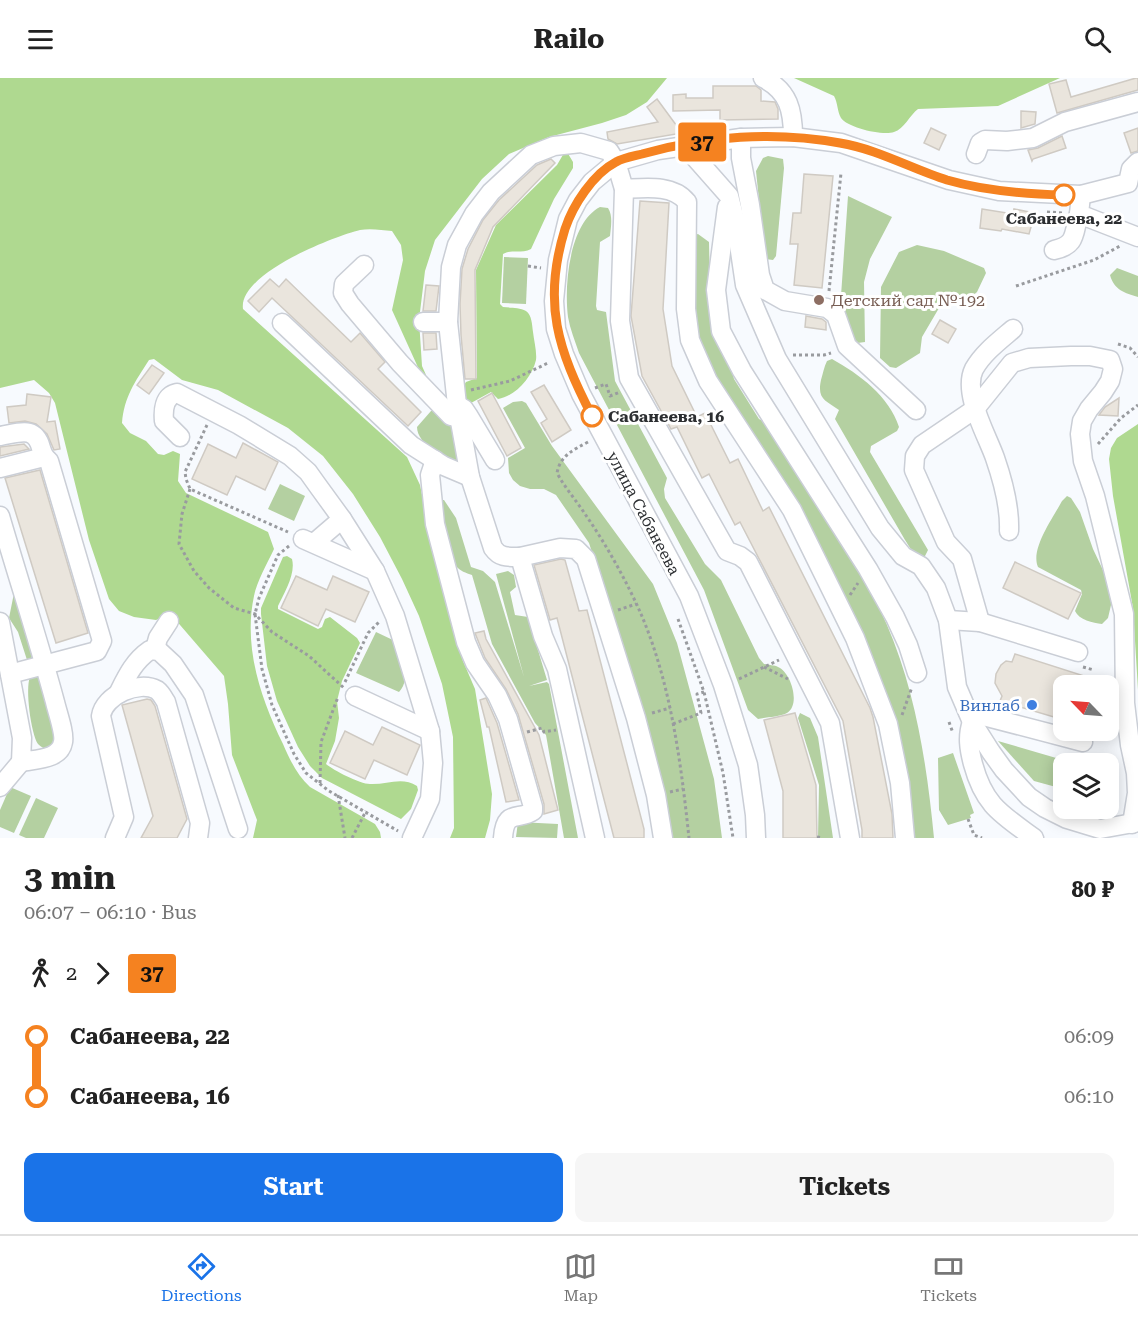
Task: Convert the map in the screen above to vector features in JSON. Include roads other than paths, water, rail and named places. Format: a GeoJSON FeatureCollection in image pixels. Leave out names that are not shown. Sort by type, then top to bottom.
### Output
{"type":"FeatureCollection","features":[{"type":"Feature","properties":{"kind":"street"},"geometry":{"type":"LineString","coordinates":[[763,78],[774,85],[786,98],[792,110],[793,137]]}},
{"type":"Feature","properties":{"kind":"street"},"geometry":{"type":"LineString","coordinates":[[976,154],[980,143],[985,140],[1007,141],[1033,138],[1065,122],[1138,102]]}},
{"type":"Feature","properties":{"kind":"street","name":"улица Сабанеева"},"geometry":{"type":"LineString","coordinates":[[756,838],[748,765],[723,685],[689,596],[581,394],[556,329],[555,279],[563,235],[578,200],[592,182],[616,162],[684,145],[741,138],[793,137],[841,143],[949,180],[981,188],[1073,195],[1133,181]]}},
{"type":"Feature","properties":{"kind":"street"},"geometry":{"type":"LineString","coordinates":[[741,138],[741,158],[760,275],[765,290],[785,301],[827,308],[836,315],[847,346],[916,410]]}},
{"type":"Feature","properties":{"kind":"street"},"geometry":{"type":"LineString","coordinates":[[663,838],[656,795],[642,740],[586,559],[576,549],[560,548],[520,557],[504,557],[497,554],[470,477],[457,405],[448,322],[451,267],[457,245],[474,214],[492,192],[531,155],[554,146],[580,143],[609,151],[616,162],[624,189],[620,321],[629,378],[727,551],[748,562],[830,723],[850,838]]}},
{"type":"Feature","properties":{"kind":"street"},"geometry":{"type":"LineString","coordinates":[[684,145],[729,196],[736,224],[745,285],[777,359],[880,528],[903,556],[921,566],[936,588],[948,620],[957,687],[970,717],[1004,770],[1029,797],[1045,808],[1053,810]]}},
{"type":"Feature","properties":{"kind":"street"},"geometry":{"type":"LineString","coordinates":[[1133,181],[1131,169],[1138,162]]}},
{"type":"Feature","properties":{"kind":"street"},"geometry":{"type":"LineString","coordinates":[[624,189],[669,190],[678,192],[687,202],[686,309],[690,340],[708,381],[792,510],[855,638],[888,724],[900,783],[906,838]]}},
{"type":"Feature","properties":{"kind":"street"},"geometry":{"type":"LineString","coordinates":[[1054,250],[1067,247],[1072,242],[1079,214],[1073,195]]}},
{"type":"Feature","properties":{"kind":"street"},"geometry":{"type":"LineString","coordinates":[[729,196],[716,290],[721,332],[758,398],[868,569],[908,645],[916,673]]}},
{"type":"Feature","properties":{"kind":"street"},"geometry":{"type":"LineString","coordinates":[[1079,214],[1137,237]]}},
{"type":"Feature","properties":{"kind":"street"},"geometry":{"type":"LineString","coordinates":[[364,266],[344,284],[343,293],[350,304],[400,363],[451,416],[457,405]]}},
{"type":"Feature","properties":{"kind":"street"},"geometry":{"type":"LineString","coordinates":[[423,321],[448,322]]}},
{"type":"Feature","properties":{"kind":"street"},"geometry":{"type":"LineString","coordinates":[[282,323],[411,445],[456,472],[470,477]]}},
{"type":"Feature","properties":{"kind":"street"},"geometry":{"type":"LineString","coordinates":[[1009,531],[1010,513],[995,458],[975,409],[971,386],[973,371],[984,355],[1013,329]]}},
{"type":"Feature","properties":{"kind":"street"},"geometry":{"type":"LineString","coordinates":[[980,622],[962,559],[946,542],[914,470],[915,456],[922,445],[975,409],[1012,363],[1029,358],[1071,356],[1090,356],[1110,360],[1113,369],[1110,381],[1082,421],[1080,434],[1083,461],[1095,496],[1124,614],[1125,703],[1137,793],[1135,823],[1100,829],[1087,819]]}},
{"type":"Feature","properties":{"kind":"street"},"geometry":{"type":"LineString","coordinates":[[180,436],[164,421],[163,411],[172,394],[181,394],[290,456],[308,472],[342,519],[375,571],[395,616],[430,731],[433,763],[430,799],[412,838]]}},
{"type":"Feature","properties":{"kind":"street"},"geometry":{"type":"LineString","coordinates":[[457,405],[466,411],[495,460]]}},
{"type":"Feature","properties":{"kind":"street"},"geometry":{"type":"LineString","coordinates":[[0,435],[27,432],[34,434],[39,440],[44,457],[49,460],[102,641],[97,651],[10,674]]}},
{"type":"Feature","properties":{"kind":"street"},"geometry":{"type":"LineString","coordinates":[[0,468],[44,457]]}},
{"type":"Feature","properties":{"kind":"street"},"geometry":{"type":"LineString","coordinates":[[435,460],[430,475],[435,524],[466,642],[475,663],[497,694],[508,719],[532,807],[529,814],[515,815],[508,820],[503,830],[503,838]]}},
{"type":"Feature","properties":{"kind":"street"},"geometry":{"type":"LineString","coordinates":[[0,516],[45,665],[64,741],[52,756],[21,762],[0,762]]}},
{"type":"Feature","properties":{"kind":"street"},"geometry":{"type":"LineString","coordinates":[[342,519],[302,536],[375,571]]}},
{"type":"Feature","properties":{"kind":"street"},"geometry":{"type":"LineString","coordinates":[[520,557],[543,636],[557,669],[595,838]]}},
{"type":"Feature","properties":{"kind":"street"},"geometry":{"type":"LineString","coordinates":[[948,620],[980,622],[1081,659]]}},
{"type":"Feature","properties":{"kind":"street"},"geometry":{"type":"LineString","coordinates":[[155,649],[158,638],[169,621]]}},
{"type":"Feature","properties":{"kind":"street"},"geometry":{"type":"LineString","coordinates":[[0,622],[22,738],[21,762],[0,787]]}},
{"type":"Feature","properties":{"kind":"street"},"geometry":{"type":"LineString","coordinates":[[115,838],[124,817],[101,716],[104,705],[119,692],[137,661],[150,650],[155,649],[173,664],[194,695],[238,829]]}},
{"type":"Feature","properties":{"kind":"street"},"geometry":{"type":"LineString","coordinates":[[119,692],[146,687],[155,689],[166,702],[200,823],[198,838]]}},
{"type":"Feature","properties":{"kind":"street"},"geometry":{"type":"LineString","coordinates":[[345,693],[430,731]]}},
{"type":"Feature","properties":{"kind":"street"},"geometry":{"type":"LineString","coordinates":[[970,717],[1083,742]]}},
{"type":"Feature","properties":{"kind":"street"},"geometry":{"type":"LineString","coordinates":[[970,717],[969,748],[978,783],[999,812],[1034,838]]}},
{"type":"Feature","properties":{"kind":"place","name":"Сабанеева, 22"},"geometry":{"type":"Point","coordinates":[1064,195]}},
{"type":"Feature","properties":{"kind":"place","name":"Детский сад №192"},"geometry":{"type":"Point","coordinates":[819,300]}},
{"type":"Feature","properties":{"kind":"place","name":"Сабанеева, 16"},"geometry":{"type":"Point","coordinates":[592,416]}},
{"type":"Feature","properties":{"kind":"place","name":"Винлаб"},"geometry":{"type":"Point","coordinates":[1032,705]}}]}
